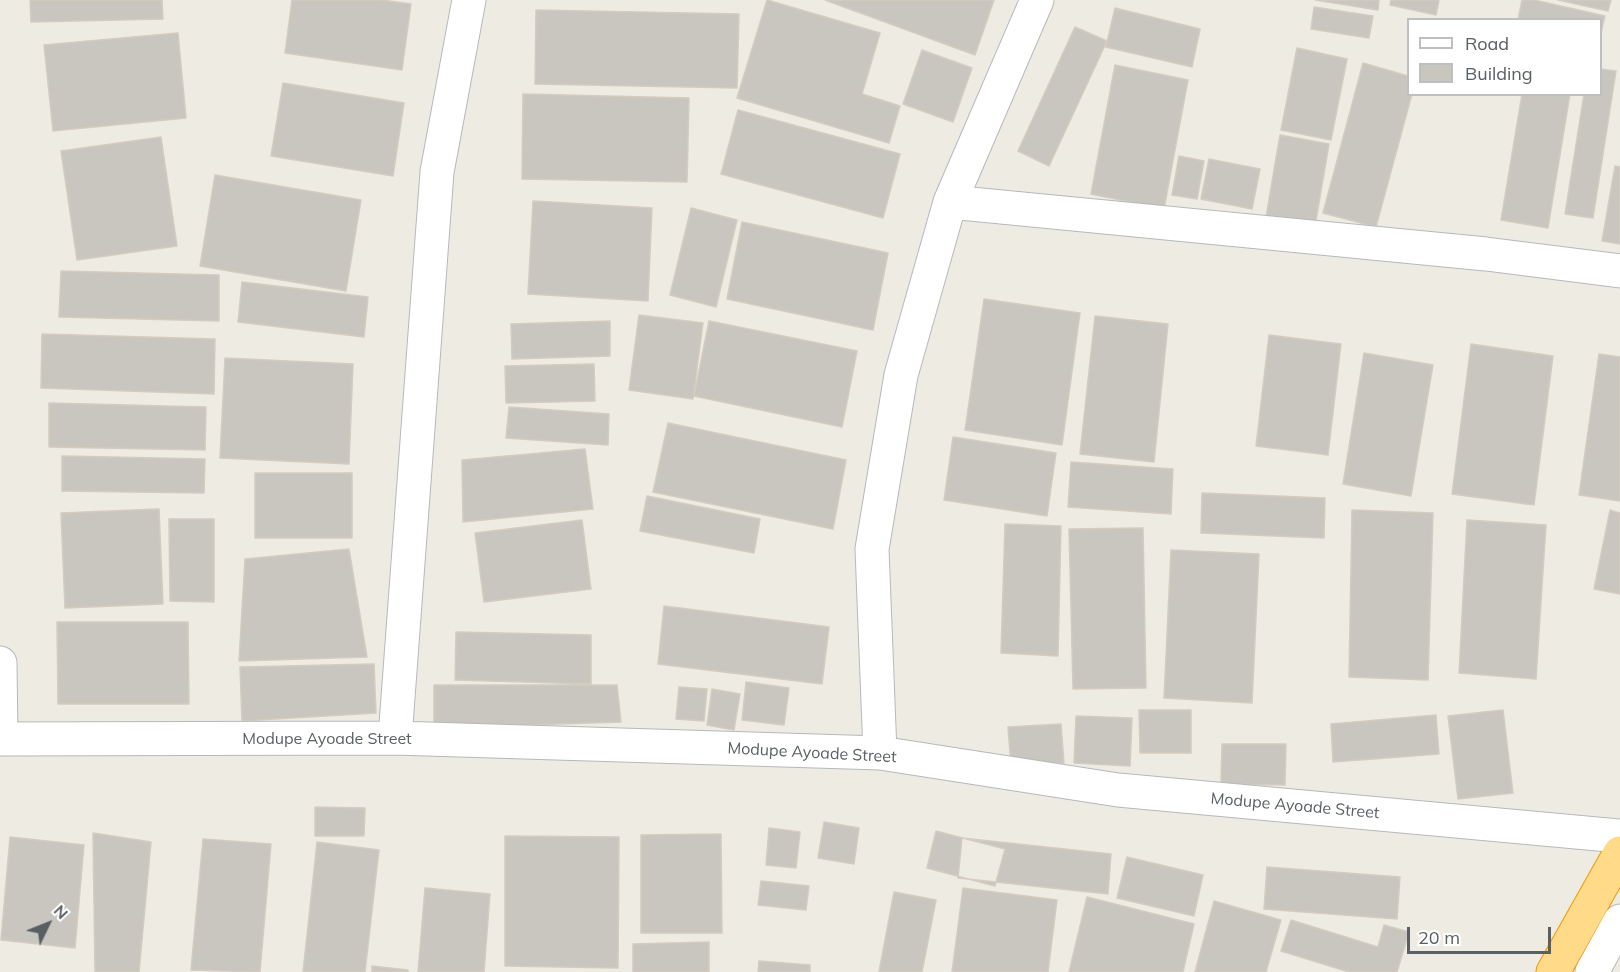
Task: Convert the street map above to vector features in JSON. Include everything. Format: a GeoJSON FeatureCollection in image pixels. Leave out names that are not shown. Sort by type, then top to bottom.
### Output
{"type":"FeatureCollection","features":[{"type":"Feature","properties":{"kind":"highway"},"geometry":{"type":"LineString","coordinates":[[1553,972],[1620,853]]}},
{"type":"Feature","properties":{"kind":"street"},"geometry":{"type":"LineString","coordinates":[[395,738],[437,171],[469,0]]}},
{"type":"Feature","properties":{"kind":"street"},"geometry":{"type":"LineString","coordinates":[[880,753],[872,549],[901,375],[950,202],[1037,0]]}},
{"type":"Feature","properties":{"kind":"street"},"geometry":{"type":"LineString","coordinates":[[950,202],[1486,254],[1620,271]]}},
{"type":"Feature","properties":{"kind":"street"},"geometry":{"type":"LineString","coordinates":[[0,663],[0,739]]}},
{"type":"Feature","properties":{"kind":"street","name":"Modupe Ayoade Street"},"geometry":{"type":"LineString","coordinates":[[0,739],[395,738],[880,753],[1118,790],[1620,836]]}},
{"type":"Feature","properties":{"kind":"street"},"geometry":{"type":"LineString","coordinates":[[1592,972],[1620,921]]}},
{"type":"Feature","properties":{"kind":"building"},"geometry":{"type":"Polygon","coordinates":[[[30,0],[162,0],[163,19],[31,22],[30,0]]]}},
{"type":"Feature","properties":{"kind":"building"},"geometry":{"type":"Polygon","coordinates":[[[292,0],[382,0],[411,4],[402,70],[285,53],[292,0]]]}},
{"type":"Feature","properties":{"kind":"building"},"geometry":{"type":"Polygon","coordinates":[[[767,0],[880,33],[862,94],[900,106],[889,143],[737,98],[767,0]]]}},
{"type":"Feature","properties":{"kind":"building"},"geometry":{"type":"Polygon","coordinates":[[[825,0],[994,0],[975,55],[825,0]]]}},
{"type":"Feature","properties":{"kind":"building"},"geometry":{"type":"Polygon","coordinates":[[[1315,0],[1379,0],[1378,10],[1315,0]]]}},
{"type":"Feature","properties":{"kind":"building"},"geometry":{"type":"Polygon","coordinates":[[[1391,0],[1439,0],[1436,15],[1390,5],[1391,0]]]}},
{"type":"Feature","properties":{"kind":"building"},"geometry":{"type":"Polygon","coordinates":[[[1522,0],[1534,0],[1605,16],[1602,29],[1602,18],[1518,18],[1522,0]]]}},
{"type":"Feature","properties":{"kind":"building"},"geometry":{"type":"Polygon","coordinates":[[[1558,0],[1611,0],[1608,11],[1558,0]]]}},
{"type":"Feature","properties":{"kind":"building"},"geometry":{"type":"Polygon","coordinates":[[[1314,7],[1373,16],[1369,38],[1311,29],[1314,7]]]}},
{"type":"Feature","properties":{"kind":"building"},"geometry":{"type":"Polygon","coordinates":[[[1115,8],[1200,29],[1192,67],[1106,47],[1115,8]]]}},
{"type":"Feature","properties":{"kind":"building"},"geometry":{"type":"Polygon","coordinates":[[[536,10],[739,14],[737,88],[535,84],[536,10]]]}},
{"type":"Feature","properties":{"kind":"building"},"geometry":{"type":"Polygon","coordinates":[[[1075,27],[1107,41],[1049,166],[1018,151],[1075,27]]]}},
{"type":"Feature","properties":{"kind":"building"},"geometry":{"type":"Polygon","coordinates":[[[178,33],[186,118],[53,131],[44,45],[178,33]]]}},
{"type":"Feature","properties":{"kind":"building"},"geometry":{"type":"Polygon","coordinates":[[[1297,48],[1347,59],[1331,140],[1281,130],[1297,48]]]}},
{"type":"Feature","properties":{"kind":"building"},"geometry":{"type":"Polygon","coordinates":[[[922,50],[972,68],[953,122],[903,104],[922,50]]]}},
{"type":"Feature","properties":{"kind":"building"},"geometry":{"type":"Polygon","coordinates":[[[1363,63],[1407,76],[1407,96],[1411,96],[1376,227],[1323,213],[1363,63]]]}},
{"type":"Feature","properties":{"kind":"building"},"geometry":{"type":"Polygon","coordinates":[[[1115,65],[1188,80],[1164,209],[1091,194],[1115,65]]]}},
{"type":"Feature","properties":{"kind":"building"},"geometry":{"type":"Polygon","coordinates":[[[1602,69],[1616,71],[1593,218],[1565,214],[1584,96],[1602,96],[1602,69]]]}},
{"type":"Feature","properties":{"kind":"building"},"geometry":{"type":"Polygon","coordinates":[[[283,83],[404,103],[393,176],[271,156],[283,83]]]}},
{"type":"Feature","properties":{"kind":"building"},"geometry":{"type":"Polygon","coordinates":[[[523,94],[689,98],[687,182],[522,179],[523,94]]]}},
{"type":"Feature","properties":{"kind":"building"},"geometry":{"type":"Polygon","coordinates":[[[1522,96],[1570,96],[1548,228],[1501,220],[1522,96]]]}},
{"type":"Feature","properties":{"kind":"building"},"geometry":{"type":"Polygon","coordinates":[[[738,110],[900,154],[883,218],[721,174],[738,110]]]}},
{"type":"Feature","properties":{"kind":"building"},"geometry":{"type":"Polygon","coordinates":[[[1280,135],[1329,144],[1314,232],[1265,223],[1280,135]]]}},
{"type":"Feature","properties":{"kind":"building"},"geometry":{"type":"Polygon","coordinates":[[[161,137],[177,246],[77,260],[61,151],[161,137]]]}},
{"type":"Feature","properties":{"kind":"building"},"geometry":{"type":"Polygon","coordinates":[[[1179,156],[1204,161],[1197,199],[1172,195],[1179,156]]]}},
{"type":"Feature","properties":{"kind":"building"},"geometry":{"type":"Polygon","coordinates":[[[1209,159],[1260,169],[1252,209],[1201,199],[1209,159]]]}},
{"type":"Feature","properties":{"kind":"building"},"geometry":{"type":"Polygon","coordinates":[[[1615,166],[1620,167],[1620,244],[1602,241],[1615,166]]]}},
{"type":"Feature","properties":{"kind":"building"},"geometry":{"type":"Polygon","coordinates":[[[215,175],[361,200],[346,291],[200,266],[215,175]]]}},
{"type":"Feature","properties":{"kind":"building"},"geometry":{"type":"Polygon","coordinates":[[[533,201],[652,208],[648,301],[528,294],[533,201]]]}},
{"type":"Feature","properties":{"kind":"building"},"geometry":{"type":"Polygon","coordinates":[[[691,208],[737,220],[716,307],[670,295],[691,208]]]}},
{"type":"Feature","properties":{"kind":"building"},"geometry":{"type":"Polygon","coordinates":[[[742,222],[888,253],[873,330],[727,299],[742,222]]]}},
{"type":"Feature","properties":{"kind":"building"},"geometry":{"type":"Polygon","coordinates":[[[61,271],[219,275],[219,321],[59,317],[61,271]]]}},
{"type":"Feature","properties":{"kind":"building"},"geometry":{"type":"Polygon","coordinates":[[[242,282],[368,297],[364,337],[238,322],[242,282]]]}},
{"type":"Feature","properties":{"kind":"building"},"geometry":{"type":"Polygon","coordinates":[[[984,299],[1080,313],[1062,445],[965,430],[984,299]]]}},
{"type":"Feature","properties":{"kind":"building"},"geometry":{"type":"Polygon","coordinates":[[[639,315],[703,323],[693,399],[629,390],[639,315]]]}},
{"type":"Feature","properties":{"kind":"building"},"geometry":{"type":"Polygon","coordinates":[[[1095,316],[1168,324],[1154,462],[1080,454],[1095,316]]]}},
{"type":"Feature","properties":{"kind":"building"},"geometry":{"type":"Polygon","coordinates":[[[610,321],[610,356],[512,359],[511,324],[610,321]]]}},
{"type":"Feature","properties":{"kind":"building"},"geometry":{"type":"Polygon","coordinates":[[[709,321],[857,351],[842,427],[694,396],[709,321]]]}},
{"type":"Feature","properties":{"kind":"building"},"geometry":{"type":"Polygon","coordinates":[[[42,334],[215,339],[214,394],[41,388],[42,334]]]}},
{"type":"Feature","properties":{"kind":"building"},"geometry":{"type":"Polygon","coordinates":[[[1269,335],[1341,344],[1328,455],[1256,446],[1269,335]]]}},
{"type":"Feature","properties":{"kind":"building"},"geometry":{"type":"Polygon","coordinates":[[[1471,344],[1553,356],[1534,505],[1452,494],[1471,344]]]}},
{"type":"Feature","properties":{"kind":"building"},"geometry":{"type":"Polygon","coordinates":[[[1364,353],[1433,365],[1411,496],[1343,484],[1364,353]]]}},
{"type":"Feature","properties":{"kind":"building"},"geometry":{"type":"Polygon","coordinates":[[[1599,354],[1620,357],[1620,501],[1579,495],[1599,354]]]}},
{"type":"Feature","properties":{"kind":"building"},"geometry":{"type":"Polygon","coordinates":[[[225,358],[353,364],[349,464],[220,458],[225,358]]]}},
{"type":"Feature","properties":{"kind":"building"},"geometry":{"type":"Polygon","coordinates":[[[594,364],[595,401],[506,403],[505,366],[594,364]]]}},
{"type":"Feature","properties":{"kind":"building"},"geometry":{"type":"Polygon","coordinates":[[[49,403],[206,407],[205,450],[49,447],[49,403]]]}},
{"type":"Feature","properties":{"kind":"building"},"geometry":{"type":"Polygon","coordinates":[[[509,407],[609,414],[608,445],[506,438],[509,407]]]}},
{"type":"Feature","properties":{"kind":"building"},"geometry":{"type":"Polygon","coordinates":[[[668,423],[846,460],[833,529],[653,492],[668,423]]]}},
{"type":"Feature","properties":{"kind":"building"},"geometry":{"type":"Polygon","coordinates":[[[953,437],[1056,453],[1047,516],[944,500],[953,437]]]}},
{"type":"Feature","properties":{"kind":"building"},"geometry":{"type":"Polygon","coordinates":[[[585,449],[593,509],[463,522],[462,460],[585,449]]]}},
{"type":"Feature","properties":{"kind":"building"},"geometry":{"type":"Polygon","coordinates":[[[62,456],[205,459],[204,493],[62,491],[62,456]]]}},
{"type":"Feature","properties":{"kind":"building"},"geometry":{"type":"Polygon","coordinates":[[[1071,462],[1173,469],[1171,514],[1068,507],[1071,462]]]}},
{"type":"Feature","properties":{"kind":"building"},"geometry":{"type":"Polygon","coordinates":[[[255,473],[352,473],[352,538],[255,538],[255,473]]]}},
{"type":"Feature","properties":{"kind":"building"},"geometry":{"type":"Polygon","coordinates":[[[1202,493],[1325,498],[1324,538],[1201,533],[1202,493]]]}},
{"type":"Feature","properties":{"kind":"building"},"geometry":{"type":"Polygon","coordinates":[[[647,496],[760,519],[754,553],[640,531],[647,496]]]}},
{"type":"Feature","properties":{"kind":"building"},"geometry":{"type":"Polygon","coordinates":[[[159,509],[163,604],[65,608],[61,513],[159,509]]]}},
{"type":"Feature","properties":{"kind":"building"},"geometry":{"type":"Polygon","coordinates":[[[1352,510],[1433,513],[1428,680],[1349,677],[1352,510]]]}},
{"type":"Feature","properties":{"kind":"building"},"geometry":{"type":"Polygon","coordinates":[[[1610,510],[1620,513],[1620,594],[1594,589],[1610,510]]]}},
{"type":"Feature","properties":{"kind":"building"},"geometry":{"type":"Polygon","coordinates":[[[169,519],[214,519],[214,602],[170,601],[169,519]]]}},
{"type":"Feature","properties":{"kind":"building"},"geometry":{"type":"Polygon","coordinates":[[[582,520],[591,589],[484,602],[475,533],[582,520]]]}},
{"type":"Feature","properties":{"kind":"building"},"geometry":{"type":"Polygon","coordinates":[[[1467,520],[1546,525],[1536,679],[1459,673],[1467,520]]]}},
{"type":"Feature","properties":{"kind":"building"},"geometry":{"type":"Polygon","coordinates":[[[1005,524],[1061,526],[1058,656],[1001,653],[1005,524]]]}},
{"type":"Feature","properties":{"kind":"building"},"geometry":{"type":"Polygon","coordinates":[[[1143,528],[1146,688],[1073,689],[1069,529],[1143,528]]]}},
{"type":"Feature","properties":{"kind":"building"},"geometry":{"type":"Polygon","coordinates":[[[349,549],[367,657],[239,661],[245,559],[349,549]]]}},
{"type":"Feature","properties":{"kind":"building"},"geometry":{"type":"Polygon","coordinates":[[[1171,550],[1259,554],[1252,703],[1164,698],[1171,550]]]}},
{"type":"Feature","properties":{"kind":"building"},"geometry":{"type":"Polygon","coordinates":[[[664,606],[829,627],[822,684],[658,664],[664,606]]]}},
{"type":"Feature","properties":{"kind":"building"},"geometry":{"type":"Polygon","coordinates":[[[57,622],[188,622],[189,704],[58,704],[57,622]]]}},
{"type":"Feature","properties":{"kind":"building"},"geometry":{"type":"Polygon","coordinates":[[[456,632],[591,635],[591,684],[455,680],[456,632]]]}},
{"type":"Feature","properties":{"kind":"building"},"geometry":{"type":"Polygon","coordinates":[[[374,664],[376,713],[242,721],[240,667],[374,664]]]}},
{"type":"Feature","properties":{"kind":"building"},"geometry":{"type":"Polygon","coordinates":[[[746,682],[789,688],[784,725],[742,720],[746,682]]]}},
{"type":"Feature","properties":{"kind":"building"},"geometry":{"type":"Polygon","coordinates":[[[434,685],[617,685],[621,722],[434,728],[434,685]]]}},
{"type":"Feature","properties":{"kind":"building"},"geometry":{"type":"Polygon","coordinates":[[[679,687],[707,689],[704,721],[676,719],[679,687]]]}},
{"type":"Feature","properties":{"kind":"building"},"geometry":{"type":"Polygon","coordinates":[[[712,689],[740,694],[734,730],[707,725],[712,689]]]}},
{"type":"Feature","properties":{"kind":"building"},"geometry":{"type":"Polygon","coordinates":[[[1139,710],[1191,710],[1191,753],[1140,753],[1139,710]]]}},
{"type":"Feature","properties":{"kind":"building"},"geometry":{"type":"Polygon","coordinates":[[[1503,710],[1513,793],[1458,799],[1448,716],[1503,710]]]}},
{"type":"Feature","properties":{"kind":"building"},"geometry":{"type":"Polygon","coordinates":[[[1436,715],[1439,754],[1333,762],[1331,724],[1436,715]]]}},
{"type":"Feature","properties":{"kind":"building"},"geometry":{"type":"Polygon","coordinates":[[[1076,716],[1132,718],[1130,766],[1074,763],[1076,716]]]}},
{"type":"Feature","properties":{"kind":"building"},"geometry":{"type":"Polygon","coordinates":[[[1061,724],[1064,763],[1011,766],[1008,727],[1061,724]]]}},
{"type":"Feature","properties":{"kind":"building"},"geometry":{"type":"Polygon","coordinates":[[[1222,744],[1286,744],[1285,785],[1221,784],[1222,744]]]}},
{"type":"Feature","properties":{"kind":"building"},"geometry":{"type":"Polygon","coordinates":[[[315,807],[365,808],[364,836],[315,836],[315,807]]]}},
{"type":"Feature","properties":{"kind":"building"},"geometry":{"type":"Polygon","coordinates":[[[824,822],[859,828],[854,864],[818,858],[824,822]]]}},
{"type":"Feature","properties":{"kind":"building"},"geometry":{"type":"Polygon","coordinates":[[[769,828],[800,832],[796,868],[766,865],[769,828]]]}},
{"type":"Feature","properties":{"kind":"building"},"geometry":{"type":"Polygon","coordinates":[[[936,831],[1005,849],[995,886],[927,868],[936,831]]]}},
{"type":"Feature","properties":{"kind":"building"},"geometry":{"type":"Polygon","coordinates":[[[93,833],[151,842],[139,972],[95,972],[93,833]]]}},
{"type":"Feature","properties":{"kind":"building"},"geometry":{"type":"Polygon","coordinates":[[[721,834],[722,933],[641,933],[641,835],[721,834]]]}},
{"type":"Feature","properties":{"kind":"building"},"geometry":{"type":"Polygon","coordinates":[[[505,836],[619,837],[618,968],[505,966],[505,836]]]}},
{"type":"Feature","properties":{"kind":"building"},"geometry":{"type":"Polygon","coordinates":[[[10,837],[84,845],[75,948],[1,940],[10,837]]]}},
{"type":"Feature","properties":{"kind":"building"},"geometry":{"type":"Polygon","coordinates":[[[962,838],[1111,854],[1108,894],[958,878],[962,838]]]}},
{"type":"Feature","properties":{"kind":"building"},"geometry":{"type":"Polygon","coordinates":[[[203,839],[271,844],[260,972],[191,970],[203,839]]]}},
{"type":"Feature","properties":{"kind":"building"},"geometry":{"type":"Polygon","coordinates":[[[317,842],[379,850],[365,972],[303,972],[317,842]]]}},
{"type":"Feature","properties":{"kind":"building"},"geometry":{"type":"Polygon","coordinates":[[[1127,857],[1203,875],[1194,916],[1117,898],[1127,857]]]}},
{"type":"Feature","properties":{"kind":"building"},"geometry":{"type":"Polygon","coordinates":[[[1267,867],[1400,877],[1397,919],[1264,909],[1267,867]]]}},
{"type":"Feature","properties":{"kind":"building"},"geometry":{"type":"Polygon","coordinates":[[[761,881],[809,886],[806,910],[758,905],[761,881]]]}},
{"type":"Feature","properties":{"kind":"building"},"geometry":{"type":"Polygon","coordinates":[[[425,888],[490,894],[484,972],[418,972],[425,888]]]}},
{"type":"Feature","properties":{"kind":"building"},"geometry":{"type":"Polygon","coordinates":[[[963,888],[1057,900],[1048,972],[952,972],[963,888]]]}},
{"type":"Feature","properties":{"kind":"building"},"geometry":{"type":"Polygon","coordinates":[[[894,892],[936,900],[922,972],[879,972],[894,892]]]}},
{"type":"Feature","properties":{"kind":"building"},"geometry":{"type":"Polygon","coordinates":[[[1087,897],[1194,924],[1183,972],[1069,972],[1087,897]]]}},
{"type":"Feature","properties":{"kind":"building"},"geometry":{"type":"Polygon","coordinates":[[[1214,901],[1281,920],[1266,972],[1195,972],[1214,901]]]}},
{"type":"Feature","properties":{"kind":"building"},"geometry":{"type":"Polygon","coordinates":[[[1291,920],[1378,947],[1384,925],[1409,932],[1397,972],[1349,972],[1281,951],[1291,920]]]}},
{"type":"Feature","properties":{"kind":"building"},"geometry":{"type":"Polygon","coordinates":[[[709,942],[709,972],[633,972],[633,944],[709,942]]]}},
{"type":"Feature","properties":{"kind":"building"},"geometry":{"type":"Polygon","coordinates":[[[759,961],[810,965],[810,972],[758,972],[759,961]]]}},
{"type":"Feature","properties":{"kind":"building"},"geometry":{"type":"Polygon","coordinates":[[[372,966],[408,970],[408,972],[372,972],[372,966]]]}}]}
